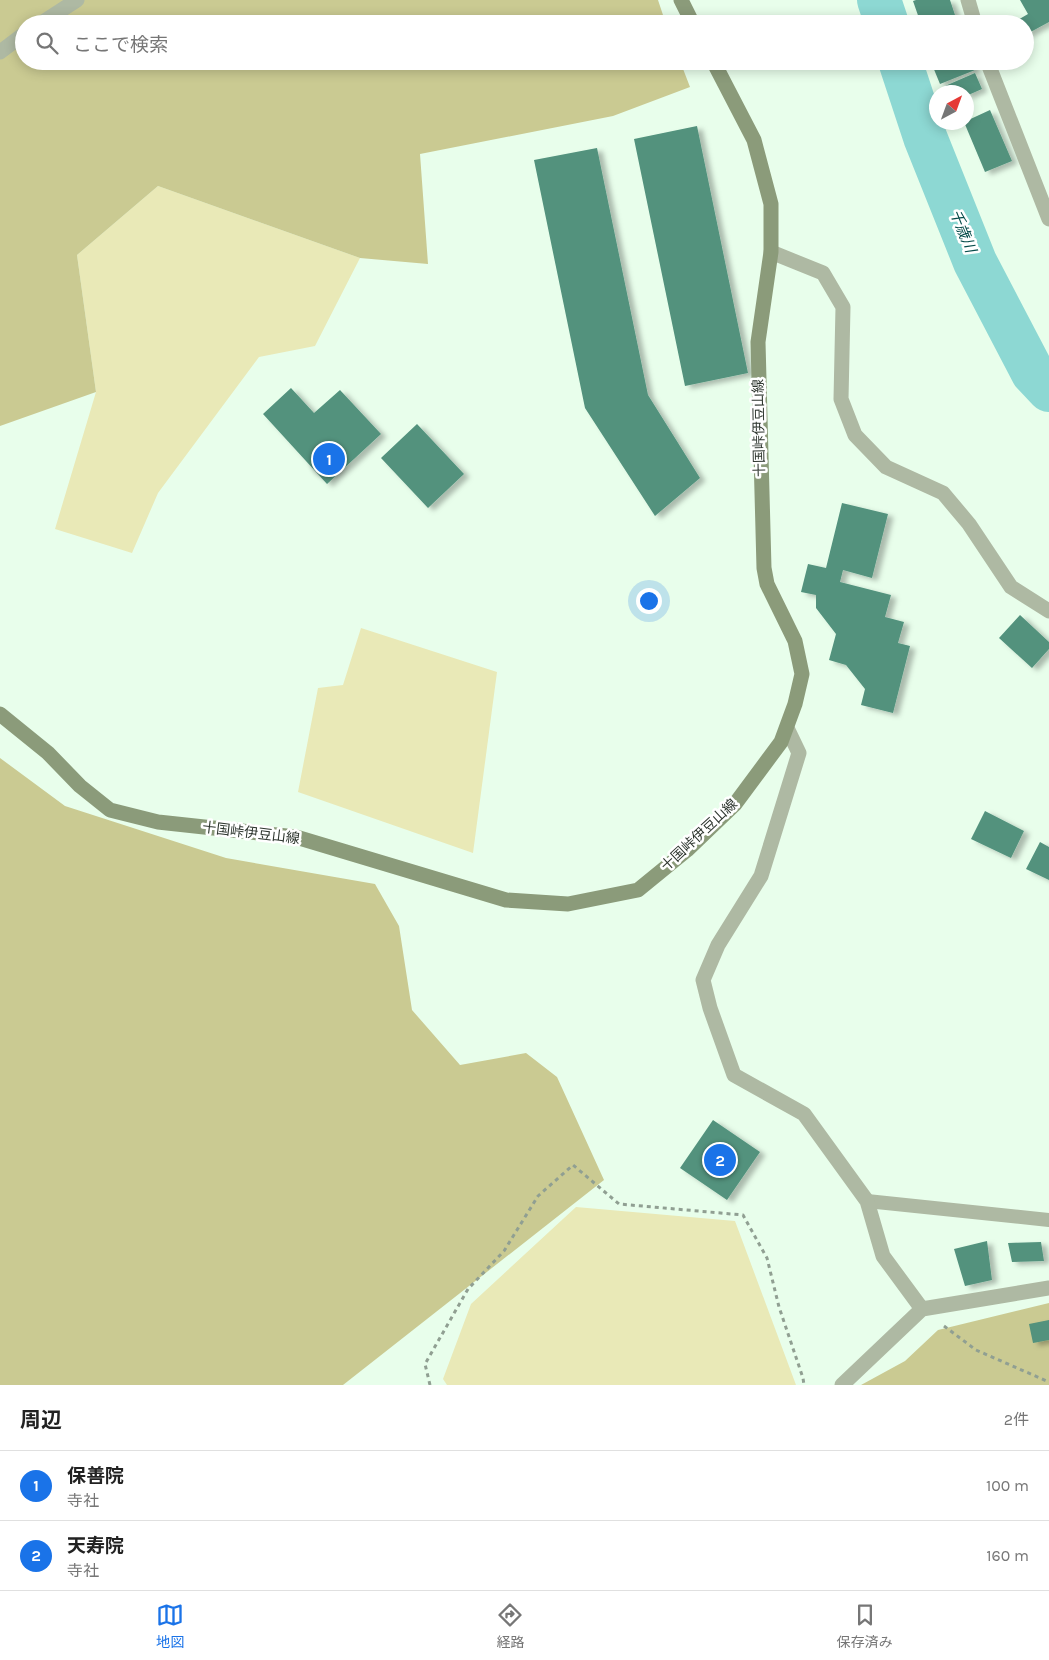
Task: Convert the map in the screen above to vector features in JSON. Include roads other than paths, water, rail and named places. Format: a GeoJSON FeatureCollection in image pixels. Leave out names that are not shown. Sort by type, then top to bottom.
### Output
{"type":"FeatureCollection","features":[{"type":"Feature","properties":{"kind":"main road"},"geometry":{"type":"LineString","coordinates":[[681,0],[688,15]]}},
{"type":"Feature","properties":{"kind":"main road","name":"十国峠伊豆山線"},"geometry":{"type":"LineString","coordinates":[[0,714],[48,753],[80,786],[110,810],[158,822],[296,837],[506,900],[568,904],[638,890],[687,850],[735,804],[781,742],[795,704],[802,674],[795,641],[767,584],[764,568],[758,342],[771,252],[770,204],[754,140],[718,70]]}},
{"type":"Feature","properties":{"kind":"street"},"geometry":{"type":"LineString","coordinates":[[54,15],[77,0]]}},
{"type":"Feature","properties":{"kind":"street"},"geometry":{"type":"LineString","coordinates":[[968,0],[972,15]]}},
{"type":"Feature","properties":{"kind":"street"},"geometry":{"type":"LineString","coordinates":[[0,52],[15,41]]}},
{"type":"Feature","properties":{"kind":"street"},"geometry":{"type":"LineString","coordinates":[[991,70],[1049,219]]}},
{"type":"Feature","properties":{"kind":"street"},"geometry":{"type":"LineString","coordinates":[[771,252],[823,272],[843,307],[841,399],[855,435],[886,467],[943,493],[969,524],[1011,587],[1049,611]]}},
{"type":"Feature","properties":{"kind":"street"},"geometry":{"type":"LineString","coordinates":[[787,728],[799,753],[761,876],[718,945],[703,980],[710,1008],[734,1075],[804,1114],[866,1201],[883,1256],[922,1309]]}},
{"type":"Feature","properties":{"kind":"street"},"geometry":{"type":"LineString","coordinates":[[842,1385],[922,1309],[1049,1288]]}},
{"type":"Feature","properties":{"kind":"lane"},"geometry":{"type":"LineString","coordinates":[[866,1201],[1049,1220]]}},
{"type":"Feature","properties":{"kind":"waterway","name":"千歳川"},"geometry":{"type":"LineString","coordinates":[[879,0],[884,15]]}},
{"type":"Feature","properties":{"kind":"waterway","name":"千歳川"},"geometry":{"type":"LineString","coordinates":[[903,70],[925,137],[975,262],[1033,373],[1049,390]]}},
{"type":"Feature","properties":{"kind":"place","name":"保善院"},"geometry":{"type":"Point","coordinates":[329,459]}},
{"type":"Feature","properties":{"kind":"place","name":"天寿院"},"geometry":{"type":"Point","coordinates":[720,1160]}}]}
